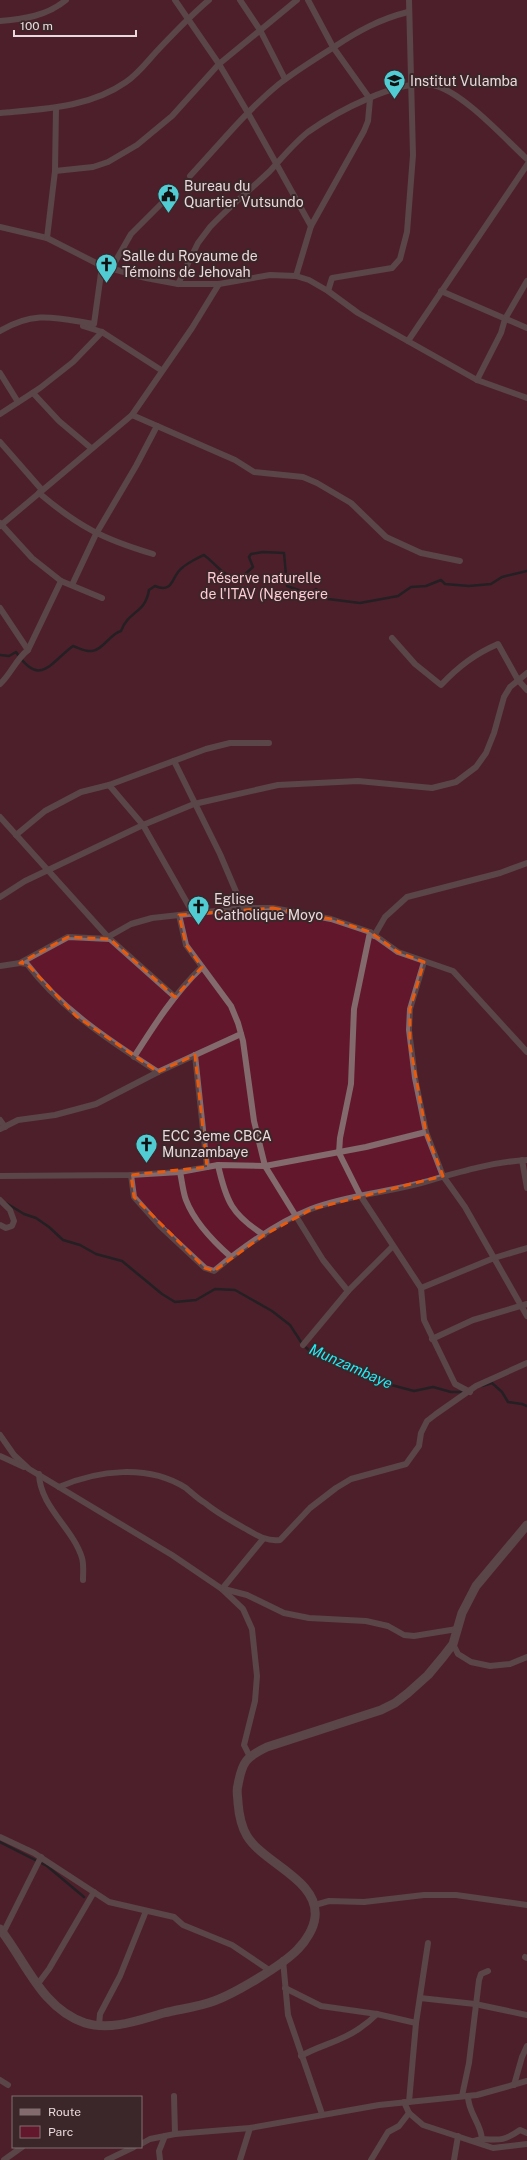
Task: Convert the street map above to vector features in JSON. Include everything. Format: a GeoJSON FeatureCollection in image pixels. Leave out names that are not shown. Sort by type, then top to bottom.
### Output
{"type":"FeatureCollection","features":[{"type":"Feature","properties":{"kind":"street"},"geometry":{"type":"LineString","coordinates":[[0,21],[32,17],[49,12],[66,0]]}},
{"type":"Feature","properties":{"kind":"street"},"geometry":{"type":"LineString","coordinates":[[175,0],[219,64],[311,226]]}},
{"type":"Feature","properties":{"kind":"street"},"geometry":{"type":"LineString","coordinates":[[0,113],[56,108],[95,98],[127,82],[187,19],[209,0]]}},
{"type":"Feature","properties":{"kind":"street"},"geometry":{"type":"LineString","coordinates":[[240,0],[260,30],[285,79]]}},
{"type":"Feature","properties":{"kind":"street"},"geometry":{"type":"LineString","coordinates":[[55,171],[93,167],[108,162],[137,145],[172,116],[219,64],[297,0]]}},
{"type":"Feature","properties":{"kind":"street"},"geometry":{"type":"LineString","coordinates":[[328,291],[332,278],[392,268],[400,259],[406,232],[413,155],[408,12],[409,0]]}},
{"type":"Feature","properties":{"kind":"street"},"geometry":{"type":"LineString","coordinates":[[296,276],[311,226],[368,121],[370,99],[334,47],[310,1]]}},
{"type":"Feature","properties":{"kind":"street"},"geometry":{"type":"LineString","coordinates":[[190,176],[248,113],[285,79],[307,63],[371,24],[408,12]]}},
{"type":"Feature","properties":{"kind":"street"},"geometry":{"type":"LineString","coordinates":[[178,284],[198,243],[210,227],[277,164],[307,133],[334,115],[390,90],[411,84],[434,85],[448,92],[471,107],[527,159]]}},
{"type":"Feature","properties":{"kind":"street"},"geometry":{"type":"LineString","coordinates":[[47,238],[55,171],[56,108]]}},
{"type":"Feature","properties":{"kind":"street"},"geometry":{"type":"LineString","coordinates":[[408,341],[527,165]]}},
{"type":"Feature","properties":{"kind":"street"},"geometry":{"type":"LineString","coordinates":[[111,269],[131,234],[173,192]]}},
{"type":"Feature","properties":{"kind":"street"},"geometry":{"type":"LineString","coordinates":[[0,227],[47,238],[102,266],[111,269],[178,284],[219,284],[270,275],[296,276],[309,280],[328,291],[358,313],[477,380],[527,398]]}},
{"type":"Feature","properties":{"kind":"street"},"geometry":{"type":"LineString","coordinates":[[0,331],[29,318],[41,316],[94,324],[102,266]]}},
{"type":"Feature","properties":{"kind":"street"},"geometry":{"type":"LineString","coordinates":[[477,380],[502,333],[505,319],[527,281]]}},
{"type":"Feature","properties":{"kind":"street"},"geometry":{"type":"LineString","coordinates":[[102,598],[61,581],[32,558],[0,525],[132,415],[192,328],[219,284]]}},
{"type":"Feature","properties":{"kind":"street"},"geometry":{"type":"LineString","coordinates":[[441,291],[527,328]]}},
{"type":"Feature","properties":{"kind":"street"},"geometry":{"type":"LineString","coordinates":[[58,318],[102,332],[162,370]]}},
{"type":"Feature","properties":{"kind":"street"},"geometry":{"type":"LineString","coordinates":[[0,414],[33,393],[73,362],[102,332]]}},
{"type":"Feature","properties":{"kind":"street"},"geometry":{"type":"LineString","coordinates":[[0,374],[18,402]]}},
{"type":"Feature","properties":{"kind":"street"},"geometry":{"type":"LineString","coordinates":[[33,393],[59,421],[91,448]]}},
{"type":"Feature","properties":{"kind":"street"},"geometry":{"type":"LineString","coordinates":[[132,415],[235,460],[254,472],[303,477],[317,483],[351,503],[386,538],[421,553],[460,561]]}},
{"type":"Feature","properties":{"kind":"street"},"geometry":{"type":"LineString","coordinates":[[72,585],[96,534],[136,466],[157,426]]}},
{"type":"Feature","properties":{"kind":"street"},"geometry":{"type":"LineString","coordinates":[[0,442],[41,492],[69,518],[96,534],[112,541],[153,554]]}},
{"type":"Feature","properties":{"kind":"street"},"geometry":{"type":"LineString","coordinates":[[0,684],[10,675],[19,657],[28,650],[61,581]]}},
{"type":"Feature","properties":{"kind":"street"},"geometry":{"type":"LineString","coordinates":[[0,608],[28,650]]}},
{"type":"Feature","properties":{"kind":"street"},"geometry":{"type":"LineString","coordinates":[[392,638],[415,664],[441,684],[456,669],[474,655],[498,644],[518,680],[527,690]]}},
{"type":"Feature","properties":{"kind":"street"},"geometry":{"type":"LineString","coordinates":[[0,897],[24,881],[49,871],[143,825],[194,804],[278,785],[358,781],[432,788],[456,782],[476,767],[486,753],[494,733],[504,697],[518,680],[527,674]]}},
{"type":"Feature","properties":{"kind":"street"},"geometry":{"type":"LineString","coordinates":[[16,835],[45,811],[80,792],[108,785],[206,749],[230,743],[269,743]]}},
{"type":"Feature","properties":{"kind":"street"},"geometry":{"type":"LineString","coordinates":[[174,761],[220,854],[242,908]]}},
{"type":"Feature","properties":{"kind":"street"},"geometry":{"type":"LineString","coordinates":[[108,785],[143,825],[194,915]]}},
{"type":"Feature","properties":{"kind":"street"},"geometry":{"type":"LineString","coordinates":[[0,817],[109,938],[175,997]]}},
{"type":"Feature","properties":{"kind":"street"},"geometry":{"type":"LineString","coordinates":[[470,1392],[455,1384],[424,1320],[421,1288],[408,1267],[392,1247],[360,1195],[339,1153],[340,1138],[351,1084],[354,1009],[372,934],[385,917],[407,897],[500,873],[527,863]]}},
{"type":"Feature","properties":{"kind":"street"},"geometry":{"type":"LineString","coordinates":[[20,963],[68,937],[109,938],[131,924],[179,915],[194,915],[242,908],[273,908],[292,910],[331,919],[372,934],[398,952],[453,971],[527,1052]]}},
{"type":"Feature","properties":{"kind":"street"},"geometry":{"type":"LineString","coordinates":[[179,915],[186,945],[231,1006],[241,1034],[254,1121],[265,1166],[323,1260],[348,1291]]}},
{"type":"Feature","properties":{"kind":"street"},"geometry":{"type":"LineString","coordinates":[[424,962],[410,1009],[409,1030],[415,1078],[426,1132],[443,1176],[465,1207],[494,1258],[525,1305],[527,1316]]}},
{"type":"Feature","properties":{"kind":"street"},"geometry":{"type":"LineString","coordinates":[[0,966],[20,963],[27,964],[37,978],[76,1016],[158,1072]]}},
{"type":"Feature","properties":{"kind":"street"},"geometry":{"type":"LineString","coordinates":[[134,1057],[162,1013],[185,983],[202,967]]}},
{"type":"Feature","properties":{"kind":"street"},"geometry":{"type":"LineString","coordinates":[[0,1120],[3,1128],[18,1120],[61,1113],[96,1104],[158,1072],[241,1034]]}},
{"type":"Feature","properties":{"kind":"street"},"geometry":{"type":"LineString","coordinates":[[195,1055],[207,1167]]}},
{"type":"Feature","properties":{"kind":"street"},"geometry":{"type":"LineString","coordinates":[[0,1176],[131,1175],[180,1172],[218,1165],[265,1166],[339,1153],[426,1132]]}},
{"type":"Feature","properties":{"kind":"street"},"geometry":{"type":"LineString","coordinates":[[131,1175],[134,1197],[160,1226],[204,1268],[214,1271],[231,1257],[295,1216],[312,1209],[360,1195],[395,1189],[443,1176],[524,1160],[527,1188]]}},
{"type":"Feature","properties":{"kind":"street"},"geometry":{"type":"LineString","coordinates":[[218,1165],[224,1193],[232,1206],[241,1219],[264,1235]]}},
{"type":"Feature","properties":{"kind":"street"},"geometry":{"type":"LineString","coordinates":[[180,1172],[186,1201],[216,1244],[231,1257]]}},
{"type":"Feature","properties":{"kind":"street"},"geometry":{"type":"LineString","coordinates":[[0,1201],[10,1210],[14,1221],[12,1226],[6,1228],[0,1225]]}},
{"type":"Feature","properties":{"kind":"street"},"geometry":{"type":"LineString","coordinates":[[303,1345],[348,1291],[392,1247]]}},
{"type":"Feature","properties":{"kind":"street"},"geometry":{"type":"LineString","coordinates":[[421,1288],[494,1258],[527,1248]]}},
{"type":"Feature","properties":{"kind":"street"},"geometry":{"type":"LineString","coordinates":[[432,1339],[473,1320],[525,1305]]}},
{"type":"Feature","properties":{"kind":"street"},"geometry":{"type":"LineString","coordinates":[[59,1487],[86,1476],[107,1472],[137,1473],[161,1478],[186,1488],[221,1516],[263,1539],[280,1540],[310,1508],[351,1480],[406,1464],[419,1446],[426,1421],[462,1398],[476,1386],[527,1363]]}},
{"type":"Feature","properties":{"kind":"street"},"geometry":{"type":"LineString","coordinates":[[0,1435],[14,1455],[29,1469]]}},
{"type":"Feature","properties":{"kind":"street"},"geometry":{"type":"LineString","coordinates":[[0,1456],[39,1474],[172,1556],[222,1589],[243,1609],[252,1629],[256,1649],[257,1676],[255,1700],[244,1745],[250,1755]]}},
{"type":"Feature","properties":{"kind":"street"},"geometry":{"type":"LineString","coordinates":[[39,1474],[40,1489],[70,1534],[82,1557],[83,1580]]}},
{"type":"Feature","properties":{"kind":"street"},"geometry":{"type":"LineString","coordinates":[[41,1857],[2,1931],[37,1985],[51,2002],[63,2011],[86,2023],[99,2025],[124,2024],[212,2002],[227,1996],[284,1960],[297,1950],[306,1939],[315,1918],[315,1905],[311,1896],[296,1878],[257,1849],[247,1836],[240,1823],[237,1788],[240,1769],[250,1755],[267,1747],[360,1718],[396,1703],[428,1675],[453,1644],[462,1612],[476,1586],[527,1525]]}},
{"type":"Feature","properties":{"kind":"street"},"geometry":{"type":"LineString","coordinates":[[222,1589],[263,1539]]}},
{"type":"Feature","properties":{"kind":"street"},"geometry":{"type":"LineString","coordinates":[[222,1589],[247,1595],[284,1613],[309,1618],[366,1621],[388,1626],[404,1635],[414,1636],[457,1629]]}},
{"type":"Feature","properties":{"kind":"street"},"geometry":{"type":"LineString","coordinates":[[453,1644],[458,1654],[472,1662],[490,1666],[510,1664],[527,1657]]}},
{"type":"Feature","properties":{"kind":"street"},"geometry":{"type":"LineString","coordinates":[[0,1836],[41,1857],[109,1902],[174,1917],[183,1925],[232,1945],[269,1970]]}},
{"type":"Feature","properties":{"kind":"street"},"geometry":{"type":"LineString","coordinates":[[37,1985],[49,1969],[94,1892]]}},
{"type":"Feature","properties":{"kind":"street"},"geometry":{"type":"LineString","coordinates":[[315,1905],[329,1901],[364,1902],[424,1896],[456,1895],[527,1905]]}},
{"type":"Feature","properties":{"kind":"street"},"geometry":{"type":"LineString","coordinates":[[99,2025],[100,2014],[120,1976],[146,1911]]}},
{"type":"Feature","properties":{"kind":"street"},"geometry":{"type":"LineString","coordinates":[[428,1943],[406,2102],[408,2113],[424,2125],[493,2148],[527,2144]]}},
{"type":"Feature","properties":{"kind":"street"},"geometry":{"type":"LineString","coordinates":[[284,1960],[288,2016],[322,2114]]}},
{"type":"Feature","properties":{"kind":"street"},"geometry":{"type":"LineString","coordinates":[[482,2139],[480,2127],[470,2111],[465,2096],[478,1980],[481,1974],[488,1971]]}},
{"type":"Feature","properties":{"kind":"street"},"geometry":{"type":"LineString","coordinates":[[285,1988],[321,2006],[377,2014],[416,2023]]}},
{"type":"Feature","properties":{"kind":"street"},"geometry":{"type":"LineString","coordinates":[[420,1998],[475,2004],[527,2015]]}},
{"type":"Feature","properties":{"kind":"street"},"geometry":{"type":"LineString","coordinates":[[301,2056],[318,2046],[334,2042],[360,2029],[377,2014]]}},
{"type":"Feature","properties":{"kind":"street"},"geometry":{"type":"LineString","coordinates":[[514,2085],[522,2057],[527,2046]]}},
{"type":"Feature","properties":{"kind":"street"},"geometry":{"type":"LineString","coordinates":[[0,2080],[8,2085]]}},
{"type":"Feature","properties":{"kind":"street"},"geometry":{"type":"LineString","coordinates":[[142,2144],[174,2134],[250,2128],[322,2114],[406,2102],[465,2096],[527,2081]]}},
{"type":"Feature","properties":{"kind":"street"},"geometry":{"type":"LineString","coordinates":[[174,2096],[174,2134]]}},
{"type":"Feature","properties":{"kind":"street"},"geometry":{"type":"LineString","coordinates":[[371,2160],[388,2132],[399,2126],[408,2113]]}},
{"type":"Feature","properties":{"kind":"street"},"geometry":{"type":"LineString","coordinates":[[240,2160],[250,2128]]}},
{"type":"Feature","properties":{"kind":"street"},"geometry":{"type":"LineString","coordinates":[[474,2141],[482,2139],[499,2141],[507,2139],[520,2130],[527,2133]]}},
{"type":"Feature","properties":{"kind":"street"},"geometry":{"type":"LineString","coordinates":[[160,2160],[159,2151],[165,2136]]}},
{"type":"Feature","properties":{"kind":"street"},"geometry":{"type":"LineString","coordinates":[[454,2160],[458,2136]]}},
{"type":"Feature","properties":{"kind":"street"},"geometry":{"type":"LineString","coordinates":[[4,2160],[21,2148]]}},
{"type":"Feature","properties":{"kind":"street"},"geometry":{"type":"LineString","coordinates":[[107,2160],[131,2148]]}},
{"type":"Feature","properties":{"kind":"highlighted area"},"geometry":{"type":"Polygon","coordinates":[[[273,908],[331,919],[370,932],[398,952],[424,962],[410,1009],[410,1045],[426,1132],[443,1176],[312,1209],[264,1235],[214,1271],[205,1268],[134,1197],[131,1175],[207,1167],[195,1055],[158,1072],[76,1016],[27,964],[20,963],[68,937],[110,939],[175,997],[202,967],[186,945],[179,915],[273,908]]]}},
{"type":"Feature","properties":{"kind":"green space","name":"Réserve naturelle de l'ITAV (Ngengere"},"geometry":{"type":"Polygon","coordinates":[[[0,0],[527,0],[527,2160],[0,2160],[0,0]]]}},
{"type":"Feature","properties":{"kind":"waterway"},"geometry":{"type":"LineString","coordinates":[[0,655],[9,656],[16,652],[24,663],[32,669],[39,670],[45,669],[51,665],[73,646],[87,651],[96,650],[117,632],[121,631],[128,619],[144,604],[149,590],[155,586],[166,588],[172,583],[178,571],[204,555],[222,572],[235,579],[242,577],[253,567],[249,557],[251,554],[263,552],[284,553],[287,586],[310,594],[316,589],[328,599],[360,603],[398,596],[411,587],[426,586],[441,580],[445,584],[469,586],[491,584],[502,577],[527,571]]}},
{"type":"Feature","properties":{"kind":"waterway","name":"Munzambaye"},"geometry":{"type":"LineString","coordinates":[[6,1203],[24,1214],[36,1218],[49,1227],[63,1240],[80,1245],[96,1254],[122,1261],[162,1294],[175,1302],[196,1300],[215,1289],[235,1290],[272,1311],[290,1325],[303,1345],[310,1351],[345,1362],[380,1382],[414,1391],[433,1387],[451,1392],[466,1392]]}},
{"type":"Feature","properties":{"kind":"waterway","name":"Munzambaye"},"geometry":{"type":"LineString","coordinates":[[482,1386],[492,1383],[502,1392],[508,1402],[527,1406]]}},
{"type":"Feature","properties":{"kind":"waterway"},"geometry":{"type":"LineString","coordinates":[[0,1842],[47,1866],[84,1897]]}},
{"type":"Feature","properties":{"kind":"place","name":"Institut Vulamba"},"geometry":{"type":"Point","coordinates":[395,100]}},
{"type":"Feature","properties":{"kind":"place","name":"Bureau du Quartier Vutsundo"},"geometry":{"type":"Point","coordinates":[168,214]}},
{"type":"Feature","properties":{"kind":"place","name":"Salle du Royaume de Témoins de Jehovah"},"geometry":{"type":"Point","coordinates":[107,284]}},
{"type":"Feature","properties":{"kind":"place","name":"Eglise Catholique Moyo"},"geometry":{"type":"Point","coordinates":[198,926]}},
{"type":"Feature","properties":{"kind":"place","name":"ECC 3eme CBCA Munzambaye"},"geometry":{"type":"Point","coordinates":[147,1164]}}]}
